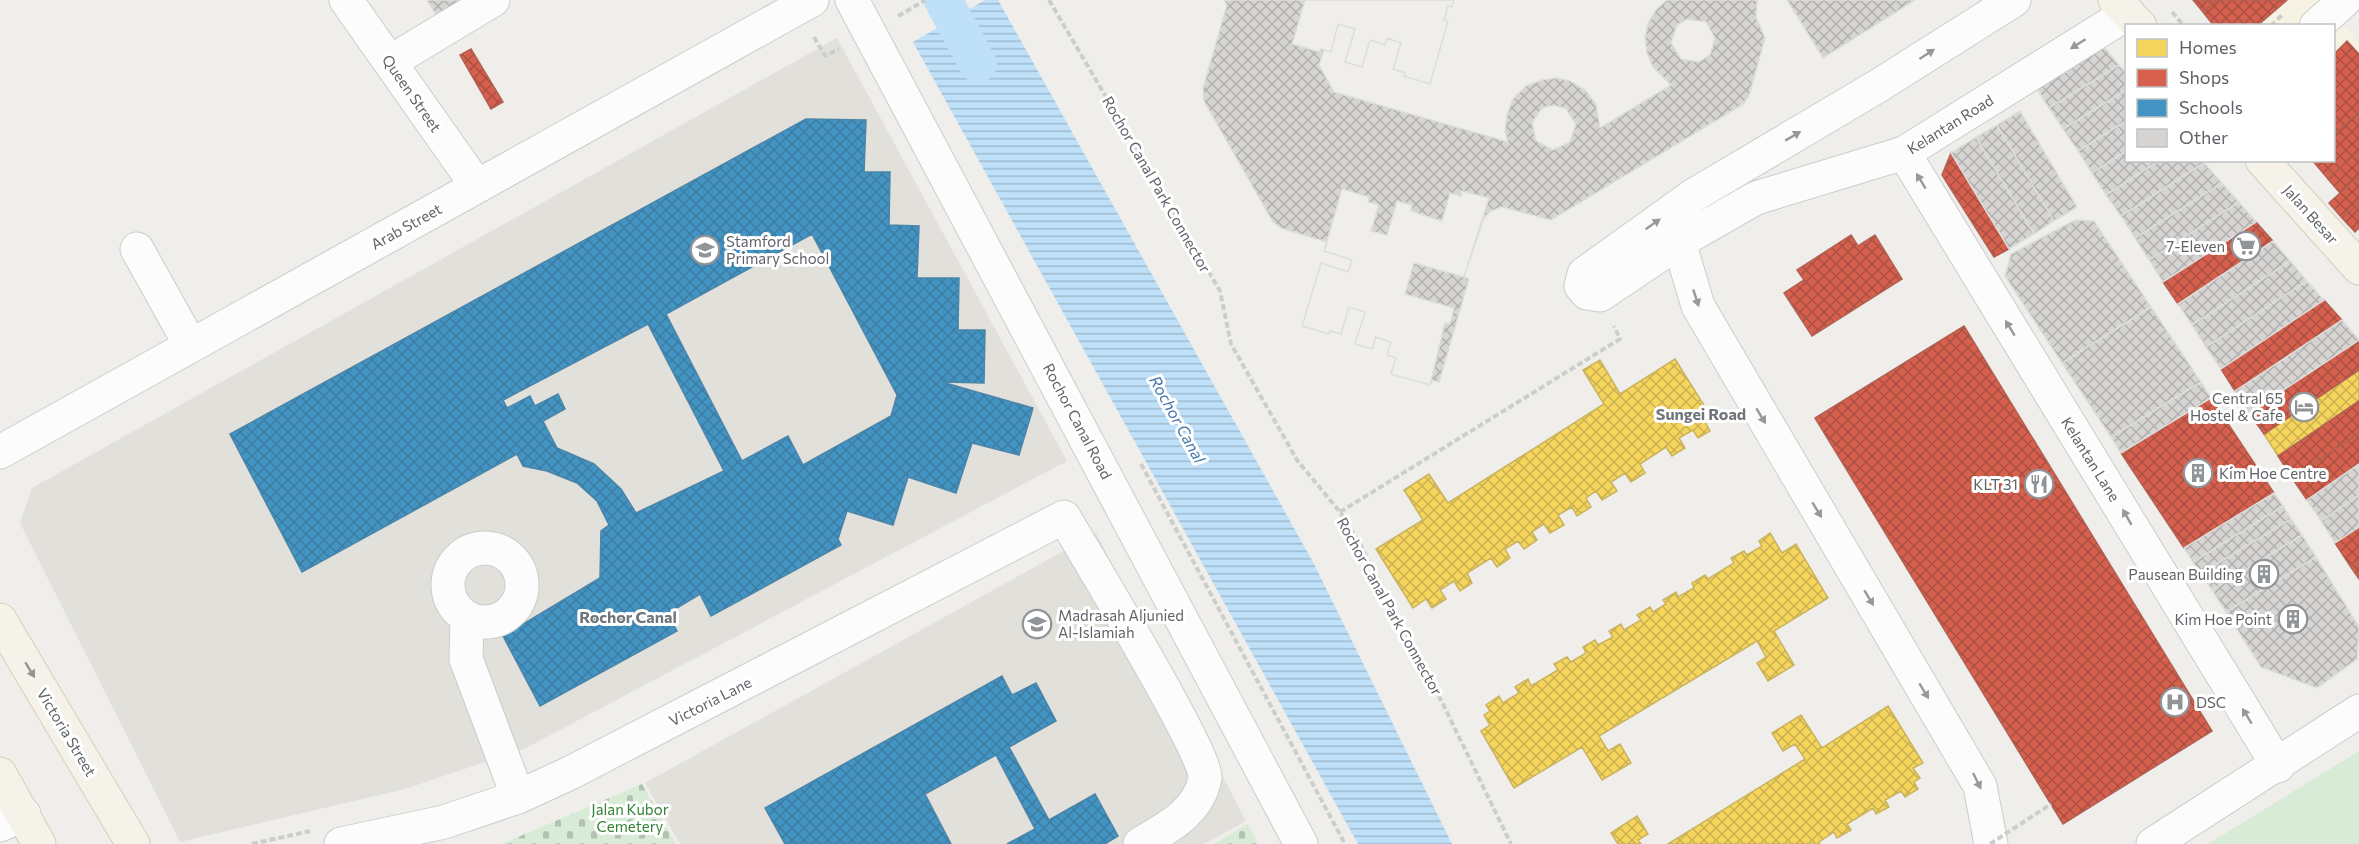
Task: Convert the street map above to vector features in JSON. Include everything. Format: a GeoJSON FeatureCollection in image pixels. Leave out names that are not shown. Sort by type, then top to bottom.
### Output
{"type":"FeatureCollection","features":[{"type":"Feature","properties":{"kind":"main road","name":"Jalan Besar"},"geometry":{"type":"LineString","coordinates":[[2264,162],[2359,268]]}},
{"type":"Feature","properties":{"kind":"main road","name":"Victoria Street"},"geometry":{"type":"LineString","coordinates":[[0,620],[134,844]]}},
{"type":"Feature","properties":{"kind":"main road"},"geometry":{"type":"LineString","coordinates":[[0,774],[12,819],[39,844]]}},
{"type":"Feature","properties":{"kind":"street","name":"Queen Street"},"geometry":{"type":"LineString","coordinates":[[346,0],[477,186]]}},
{"type":"Feature","properties":{"kind":"street"},"geometry":{"type":"LineString","coordinates":[[390,63],[493,0]]}},
{"type":"Feature","properties":{"kind":"street","name":"Arab Street"},"geometry":{"type":"LineString","coordinates":[[0,452],[812,0]]}},
{"type":"Feature","properties":{"kind":"street","name":"Rochor Canal Road"},"geometry":{"type":"LineString","coordinates":[[852,0],[1301,844]]}},
{"type":"Feature","properties":{"kind":"street"},"geometry":{"type":"LineString","coordinates":[[1600,295],[1587,293],[1581,286],[1584,274],[1694,195],[1878,86],[2014,0]]}},
{"type":"Feature","properties":{"kind":"street"},"geometry":{"type":"LineString","coordinates":[[2318,24],[2345,0]]}},
{"type":"Feature","properties":{"kind":"street","name":"Kelantan Road"},"geometry":{"type":"LineString","coordinates":[[1600,295],[1679,243],[1756,198],[1904,153],[2128,13]]}},
{"type":"Feature","properties":{"kind":"street","name":"Kelantan Lane"},"geometry":{"type":"LineString","coordinates":[[1904,153],[2278,766]]}},
{"type":"Feature","properties":{"kind":"street"},"geometry":{"type":"LineString","coordinates":[[1743,166],[1762,171],[1766,179],[1756,198]]}},
{"type":"Feature","properties":{"kind":"street"},"geometry":{"type":"LineString","coordinates":[[1679,243],[1698,306],[1980,786],[1990,844]]}},
{"type":"Feature","properties":{"kind":"street"},"geometry":{"type":"LineString","coordinates":[[137,249],[191,346]]}},
{"type":"Feature","properties":{"kind":"street","name":"Victoria Lane"},"geometry":{"type":"LineString","coordinates":[[341,844],[444,822],[518,797],[570,773],[1064,517],[1181,720],[1206,775],[1201,796],[1178,821],[1140,844]]}},
{"type":"Feature","properties":{"kind":"street"},"geometry":{"type":"LineString","coordinates":[[467,620],[466,659],[518,797]]}},
{"type":"Feature","properties":{"kind":"street"},"geometry":{"type":"LineString","coordinates":[[2153,844],[2278,766],[2359,711]]}},
{"type":"Feature","properties":{"kind":"path"},"geometry":{"type":"LineString","coordinates":[[894,17],[926,0]]}},
{"type":"Feature","properties":{"kind":"path","name":"Rochor Canal Park Connector"},"geometry":{"type":"LineString","coordinates":[[1049,0],[1220,291],[1232,344],[1296,460],[1340,512],[1359,542],[1443,704],[1511,844]]}},
{"type":"Feature","properties":{"kind":"path"},"geometry":{"type":"LineString","coordinates":[[1340,512],[1620,339],[1600,295]]}},
{"type":"Feature","properties":{"kind":"path"},"geometry":{"type":"LineString","coordinates":[[1990,844],[2051,804]]}},
{"type":"Feature","properties":{"kind":"shaded area"},"geometry":{"type":"Polygon","coordinates":[[[2192,0],[2320,0],[2359,44],[2359,198],[2328,162],[2335,162],[2335,24],[2212,24],[2192,0]]]}},
{"type":"Feature","properties":{"kind":"shaded area","name":"Stamford Primary School"},"geometry":{"type":"Polygon","coordinates":[[[837,38],[1067,461],[524,749],[405,789],[180,842],[20,523],[32,488],[837,38]]]}},
{"type":"Feature","properties":{"kind":"shaded area","name":"Madrasah Aljunied Al-Islamiah"},"geometry":{"type":"Polygon","coordinates":[[[1096,533],[1246,821],[1204,844],[680,844],[645,783],[1096,533]]]}},
{"type":"Feature","properties":{"kind":"green space"},"geometry":{"type":"Polygon","coordinates":[[[2359,751],[2359,844],[2208,844],[2359,751]]]}},
{"type":"Feature","properties":{"kind":"green space","name":"Jalan Kubor Cemetery"},"geometry":{"type":"Polygon","coordinates":[[[642,784],[676,844],[500,844],[504,843],[642,784]]]}},
{"type":"Feature","properties":{"kind":"green space"},"geometry":{"type":"Polygon","coordinates":[[[1248,824],[1258,844],[1214,844],[1248,824]]]}},
{"type":"Feature","properties":{"kind":"water"},"geometry":{"type":"Polygon","coordinates":[[[985,0],[998,0],[1313,562],[1452,844],[1358,844],[913,42],[985,0]]]}},
{"type":"Feature","properties":{"kind":"building: Homes"},"geometry":{"type":"Polygon","coordinates":[[[1675,359],[1712,418],[1705,422],[1710,431],[1698,438],[1693,430],[1679,438],[1685,448],[1672,456],[1666,447],[1640,464],[1645,473],[1631,482],[1625,473],[1611,482],[1617,491],[1602,500],[1596,491],[1586,498],[1591,507],[1577,516],[1572,507],[1558,515],[1564,525],[1550,533],[1544,524],[1532,532],[1537,540],[1524,549],[1518,541],[1505,549],[1510,558],[1497,567],[1491,558],[1467,573],[1472,583],[1460,591],[1454,581],[1440,590],[1446,599],[1432,608],[1426,599],[1413,608],[1376,549],[1423,520],[1404,490],[1429,474],[1448,503],[1604,404],[1583,370],[1600,360],[1620,394],[1675,359]]]}},
{"type":"Feature","properties":{"kind":"building: Homes"},"geometry":{"type":"Polygon","coordinates":[[[2359,370],[2359,401],[2278,456],[2264,434],[2359,370]]]}},
{"type":"Feature","properties":{"kind":"building: Homes"},"geometry":{"type":"Polygon","coordinates":[[[1770,533],[1782,553],[1796,544],[1828,598],[1774,631],[1794,665],[1768,681],[1757,663],[1766,657],[1757,641],[1599,736],[1608,751],[1620,744],[1631,763],[1602,780],[1582,747],[1514,788],[1481,731],[1490,725],[1484,715],[1490,711],[1486,705],[1499,696],[1503,703],[1519,693],[1515,687],[1528,679],[1531,686],[1558,670],[1554,664],[1567,657],[1571,662],[1586,653],[1583,647],[1595,640],[1598,645],[1613,637],[1609,631],[1621,624],[1624,630],[1641,620],[1637,615],[1650,607],[1653,612],[1666,604],[1663,600],[1676,592],[1678,597],[1694,588],[1692,583],[1705,575],[1708,579],[1734,563],[1731,558],[1744,551],[1747,555],[1762,546],[1759,541],[1770,533]]]}},
{"type":"Feature","properties":{"kind":"building: Homes"},"geometry":{"type":"Polygon","coordinates":[[[1888,706],[1923,763],[1913,768],[1920,778],[1914,782],[1918,789],[1905,797],[1901,791],[1885,800],[1889,807],[1876,814],[1873,808],[1847,824],[1851,830],[1837,838],[1834,832],[1819,842],[1820,844],[1668,844],[1805,759],[1795,744],[1783,751],[1772,733],[1801,715],[1822,748],[1888,706]]]}},
{"type":"Feature","properties":{"kind":"building: Homes"},"geometry":{"type":"Polygon","coordinates":[[[1637,816],[1648,834],[1638,840],[1641,844],[1618,844],[1611,833],[1637,816]]]}},
{"type":"Feature","properties":{"kind":"building: Shops"},"geometry":{"type":"Polygon","coordinates":[[[2193,0],[2217,0],[2203,12],[2193,0]]]}},
{"type":"Feature","properties":{"kind":"building: Shops"},"geometry":{"type":"Polygon","coordinates":[[[2217,0],[2287,0],[2259,24],[2212,24],[2203,12],[2217,0]]]}},
{"type":"Feature","properties":{"kind":"building: Shops"},"geometry":{"type":"Polygon","coordinates":[[[2347,41],[2359,54],[2359,112],[2335,134],[2335,53],[2347,41]]]}},
{"type":"Feature","properties":{"kind":"building: Shops"},"geometry":{"type":"Polygon","coordinates":[[[471,49],[503,102],[491,109],[460,55],[471,49]]]}},
{"type":"Feature","properties":{"kind":"building: Shops"},"geometry":{"type":"Polygon","coordinates":[[[2359,112],[2359,151],[2328,179],[2314,162],[2335,162],[2335,134],[2359,112]]]}},
{"type":"Feature","properties":{"kind":"building: Shops"},"geometry":{"type":"Polygon","coordinates":[[[2359,151],[2359,176],[2340,193],[2328,179],[2359,151]]]}},
{"type":"Feature","properties":{"kind":"building: Shops"},"geometry":{"type":"Polygon","coordinates":[[[1951,153],[2009,249],[1994,257],[1942,175],[1951,153]]]}},
{"type":"Feature","properties":{"kind":"building: Shops"},"geometry":{"type":"Polygon","coordinates":[[[2359,176],[2359,203],[2342,218],[2329,203],[2359,176]]]}},
{"type":"Feature","properties":{"kind":"building: Shops"},"geometry":{"type":"Polygon","coordinates":[[[2359,203],[2359,228],[2355,232],[2342,218],[2359,203]]]}},
{"type":"Feature","properties":{"kind":"building: Shops"},"geometry":{"type":"Polygon","coordinates":[[[2256,222],[2273,241],[2178,304],[2163,282],[2256,222]]]}},
{"type":"Feature","properties":{"kind":"building: Shops"},"geometry":{"type":"Polygon","coordinates":[[[1851,235],[1858,246],[1875,235],[1902,279],[1812,336],[1784,293],[1804,280],[1797,270],[1851,235]]]}},
{"type":"Feature","properties":{"kind":"building: Shops"},"geometry":{"type":"Polygon","coordinates":[[[2324,300],[2342,320],[2235,391],[2221,369],[2324,300]]]}},
{"type":"Feature","properties":{"kind":"building: Shops"},"geometry":{"type":"Polygon","coordinates":[[[1964,326],[2212,731],[2063,824],[1815,418],[1964,326]]]}},
{"type":"Feature","properties":{"kind":"building: Shops"},"geometry":{"type":"Polygon","coordinates":[[[2359,340],[2359,370],[2264,434],[2249,413],[2359,340]]]}},
{"type":"Feature","properties":{"kind":"building: Shops","name":"Kim Hoe Centre"},"geometry":{"type":"Polygon","coordinates":[[[2211,398],[2274,493],[2184,548],[2121,453],[2211,398]]]}},
{"type":"Feature","properties":{"kind":"building: Shops"},"geometry":{"type":"Polygon","coordinates":[[[2359,401],[2359,433],[2292,478],[2278,456],[2359,401]]]}},
{"type":"Feature","properties":{"kind":"building: Shops"},"geometry":{"type":"Polygon","coordinates":[[[2359,433],[2359,464],[2307,500],[2292,478],[2359,433]]]}},
{"type":"Feature","properties":{"kind":"building: Shops"},"geometry":{"type":"Polygon","coordinates":[[[2359,527],[2359,559],[2350,566],[2335,543],[2359,527]]]}},
{"type":"Feature","properties":{"kind":"building: Shops"},"geometry":{"type":"Polygon","coordinates":[[[2359,559],[2359,579],[2350,566],[2359,559]]]}},
{"type":"Feature","properties":{"kind":"building: Schools"},"geometry":{"type":"Polygon","coordinates":[[[806,119],[866,120],[864,172],[890,172],[889,225],[919,226],[917,278],[959,278],[958,330],[985,330],[984,383],[942,382],[1033,408],[1019,455],[972,443],[956,493],[908,477],[893,525],[847,511],[838,539],[841,545],[711,616],[700,594],[667,614],[677,631],[540,706],[503,636],[600,578],[601,531],[609,525],[597,501],[577,483],[547,471],[523,466],[517,454],[302,572],[230,434],[806,119]],[[812,234],[666,314],[742,461],[788,436],[803,465],[891,416],[897,395],[812,234]],[[648,324],[503,400],[507,408],[530,396],[535,406],[558,394],[565,409],[543,421],[557,448],[594,464],[621,489],[636,513],[724,471],[648,324]]]}},
{"type":"Feature","properties":{"kind":"building: Schools"},"geometry":{"type":"Polygon","coordinates":[[[1002,676],[1012,695],[1036,683],[1056,721],[1009,747],[1049,820],[1095,794],[1118,836],[1105,844],[1007,844],[1035,829],[996,755],[925,794],[951,844],[785,844],[765,808],[1002,676]]]}},
{"type":"Feature","properties":{"kind":"building: Other"},"geometry":{"type":"Polygon","coordinates":[[[427,0],[461,0],[440,22],[427,0]]]}},
{"type":"Feature","properties":{"kind":"building: Other"},"geometry":{"type":"Polygon","coordinates":[[[1224,0],[1454,0],[1452,7],[1448,6],[1444,20],[1448,21],[1430,84],[1404,76],[1405,73],[1393,69],[1401,43],[1387,38],[1385,45],[1370,40],[1362,67],[1345,62],[1355,29],[1338,24],[1331,52],[1324,50],[1319,65],[1334,92],[1508,142],[1505,131],[1507,115],[1513,99],[1526,86],[1542,80],[1556,78],[1570,81],[1585,90],[1596,104],[1600,128],[1671,85],[1653,67],[1647,53],[1645,38],[1648,23],[1656,10],[1667,0],[1757,0],[1756,17],[1765,38],[1749,96],[1742,105],[1551,220],[1502,207],[1491,211],[1484,218],[1464,277],[1469,279],[1439,382],[1432,380],[1430,385],[1391,374],[1396,358],[1387,355],[1391,342],[1376,337],[1372,349],[1355,344],[1365,312],[1349,307],[1341,334],[1330,331],[1329,334],[1302,326],[1321,263],[1348,272],[1352,260],[1324,251],[1327,242],[1281,228],[1273,222],[1204,101],[1203,88],[1227,5],[1224,0]],[[1687,19],[1677,25],[1671,43],[1681,59],[1699,62],[1710,55],[1715,38],[1706,22],[1687,19]],[[1554,105],[1542,108],[1532,123],[1536,141],[1553,150],[1570,142],[1576,124],[1566,109],[1554,105]]]}},
{"type":"Feature","properties":{"kind":"building: Other"},"geometry":{"type":"Polygon","coordinates":[[[1305,0],[1454,0],[1452,7],[1448,6],[1444,20],[1448,21],[1430,84],[1404,76],[1405,73],[1393,69],[1401,43],[1387,38],[1385,45],[1370,40],[1362,67],[1345,62],[1355,29],[1338,24],[1331,52],[1321,49],[1320,52],[1292,44],[1305,0]]]}},
{"type":"Feature","properties":{"kind":"building: Other"},"geometry":{"type":"Polygon","coordinates":[[[1787,0],[1915,0],[1823,58],[1787,0]]]}},
{"type":"Feature","properties":{"kind":"building: Other"},"geometry":{"type":"Polygon","coordinates":[[[2102,45],[2119,65],[2049,108],[2035,86],[2102,45]]]}},
{"type":"Feature","properties":{"kind":"building: Other"},"geometry":{"type":"Polygon","coordinates":[[[2119,65],[2125,72],[2125,91],[2063,129],[2049,108],[2119,65]]]}},
{"type":"Feature","properties":{"kind":"building: Other"},"geometry":{"type":"Polygon","coordinates":[[[2125,91],[2125,122],[2078,151],[2063,129],[2125,91]]]}},
{"type":"Feature","properties":{"kind":"building: Other"},"geometry":{"type":"Polygon","coordinates":[[[2020,111],[2077,207],[2054,221],[1997,125],[2020,111]]]}},
{"type":"Feature","properties":{"kind":"building: Other"},"geometry":{"type":"Polygon","coordinates":[[[2125,122],[2125,152],[2092,173],[2078,151],[2125,122]]]}},
{"type":"Feature","properties":{"kind":"building: Other"},"geometry":{"type":"Polygon","coordinates":[[[1997,125],[2054,221],[2034,234],[1976,137],[1997,125]]]}},
{"type":"Feature","properties":{"kind":"building: Other"},"geometry":{"type":"Polygon","coordinates":[[[1976,137],[2034,234],[2009,249],[1951,153],[1976,137]]]}},
{"type":"Feature","properties":{"kind":"building: Other"},"geometry":{"type":"Polygon","coordinates":[[[2125,152],[2125,162],[2157,162],[2106,195],[2092,173],[2125,152]]]}},
{"type":"Feature","properties":{"kind":"building: Other"},"geometry":{"type":"Polygon","coordinates":[[[2157,162],[2204,163],[2121,216],[2106,195],[2157,162]]]}},
{"type":"Feature","properties":{"kind":"building: Other"},"geometry":{"type":"Polygon","coordinates":[[[2204,163],[2222,183],[2135,238],[2121,216],[2204,163]]]}},
{"type":"Feature","properties":{"kind":"building: Other"},"geometry":{"type":"Polygon","coordinates":[[[2222,183],[2239,202],[2149,260],[2135,238],[2222,183]]]}},
{"type":"Feature","properties":{"kind":"building: Other"},"geometry":{"type":"Polygon","coordinates":[[[1342,189],[1369,197],[1368,202],[1379,205],[1371,231],[1387,235],[1397,201],[1412,205],[1411,211],[1442,221],[1450,193],[1461,196],[1462,191],[1489,198],[1464,277],[1414,263],[1405,294],[1454,308],[1450,324],[1445,323],[1430,385],[1391,374],[1396,358],[1387,355],[1391,342],[1376,337],[1372,349],[1355,344],[1365,312],[1349,307],[1341,334],[1330,331],[1329,334],[1302,326],[1321,263],[1348,272],[1352,260],[1324,251],[1342,189]]]}},
{"type":"Feature","properties":{"kind":"building: Other"},"geometry":{"type":"Polygon","coordinates":[[[2239,202],[2256,222],[2163,282],[2149,260],[2239,202]]]}},
{"type":"Feature","properties":{"kind":"building: Other"},"geometry":{"type":"Polygon","coordinates":[[[2075,220],[2094,221],[2151,307],[2062,363],[2005,276],[2011,254],[2075,220]]]}},
{"type":"Feature","properties":{"kind":"building: Other"},"geometry":{"type":"Polygon","coordinates":[[[2273,241],[2290,261],[2192,325],[2178,304],[2273,241]]]}},
{"type":"Feature","properties":{"kind":"building: Other"},"geometry":{"type":"Polygon","coordinates":[[[2290,261],[2307,281],[2206,347],[2192,325],[2290,261]]]}},
{"type":"Feature","properties":{"kind":"building: Other"},"geometry":{"type":"Polygon","coordinates":[[[2307,281],[2324,300],[2221,369],[2206,347],[2307,281]]]}},
{"type":"Feature","properties":{"kind":"building: Other"},"geometry":{"type":"Polygon","coordinates":[[[2151,307],[2201,382],[2111,437],[2062,363],[2151,307]]]}},
{"type":"Feature","properties":{"kind":"building: Other"},"geometry":{"type":"Polygon","coordinates":[[[2342,320],[2359,340],[2249,413],[2235,391],[2342,320]]]}},
{"type":"Feature","properties":{"kind":"building: Other"},"geometry":{"type":"Polygon","coordinates":[[[2201,382],[2211,398],[2121,453],[2111,437],[2201,382]]]}},
{"type":"Feature","properties":{"kind":"building: Other"},"geometry":{"type":"Polygon","coordinates":[[[2359,464],[2359,495],[2321,521],[2307,500],[2359,464]]]}},
{"type":"Feature","properties":{"kind":"building: Other"},"geometry":{"type":"Polygon","coordinates":[[[2274,493],[2283,506],[2193,562],[2184,548],[2274,493]]]}},
{"type":"Feature","properties":{"kind":"building: Other"},"geometry":{"type":"Polygon","coordinates":[[[2359,495],[2359,527],[2335,543],[2321,521],[2359,495]]]}},
{"type":"Feature","properties":{"kind":"building: Other"},"geometry":{"type":"Polygon","coordinates":[[[2283,506],[2291,519],[2200,574],[2193,562],[2283,506]]]}},
{"type":"Feature","properties":{"kind":"building: Other"},"geometry":{"type":"Polygon","coordinates":[[[2291,519],[2302,535],[2212,590],[2200,574],[2291,519]]]}},
{"type":"Feature","properties":{"kind":"building: Other","name":"Pausean Building"},"geometry":{"type":"Polygon","coordinates":[[[2302,535],[2316,557],[2226,612],[2212,590],[2302,535]]]}},
{"type":"Feature","properties":{"kind":"building: Other","name":"Kim Hoe Point"},"geometry":{"type":"Polygon","coordinates":[[[2316,557],[2359,627],[2357,659],[2317,688],[2261,667],[2226,612],[2316,557]]]}},
{"type":"Feature","properties":{"kind":"waterway","name":"Rochor Canal"},"geometry":{"type":"LineString","coordinates":[[943,0],[978,64]]}},
{"type":"Feature","properties":{"kind":"place","name":"7-Eleven"},"geometry":{"type":"Point","coordinates":[2246,246]}},
{"type":"Feature","properties":{"kind":"place","name":"Stamford Primary School"},"geometry":{"type":"Point","coordinates":[705,250]}},
{"type":"Feature","properties":{"kind":"place","name":"Central 65 Hostel & Cafe"},"geometry":{"type":"Point","coordinates":[2304,407]}},
{"type":"Feature","properties":{"kind":"place","name":"Kim Hoe Centre"},"geometry":{"type":"Point","coordinates":[2198,473]}},
{"type":"Feature","properties":{"kind":"place","name":"KLT 31"},"geometry":{"type":"Point","coordinates":[2039,484]}},
{"type":"Feature","properties":{"kind":"place","name":"Pausean Building"},"geometry":{"type":"Point","coordinates":[2264,574]}},
{"type":"Feature","properties":{"kind":"place","name":"Kim Hoe Point"},"geometry":{"type":"Point","coordinates":[2293,619]}},
{"type":"Feature","properties":{"kind":"place","name":"Madrasah Aljunied Al-Islamiah"},"geometry":{"type":"Point","coordinates":[1037,624]}},
{"type":"Feature","properties":{"kind":"place","name":"DSC"},"geometry":{"type":"Point","coordinates":[2175,702]}},
{"type":"Feature","properties":{"kind":"district","name":"Sungei Road"},"geometry":{"type":"Point","coordinates":[1701,413]}},
{"type":"Feature","properties":{"kind":"district","name":"Rochor Canal"},"geometry":{"type":"Point","coordinates":[628,616]}}]}
